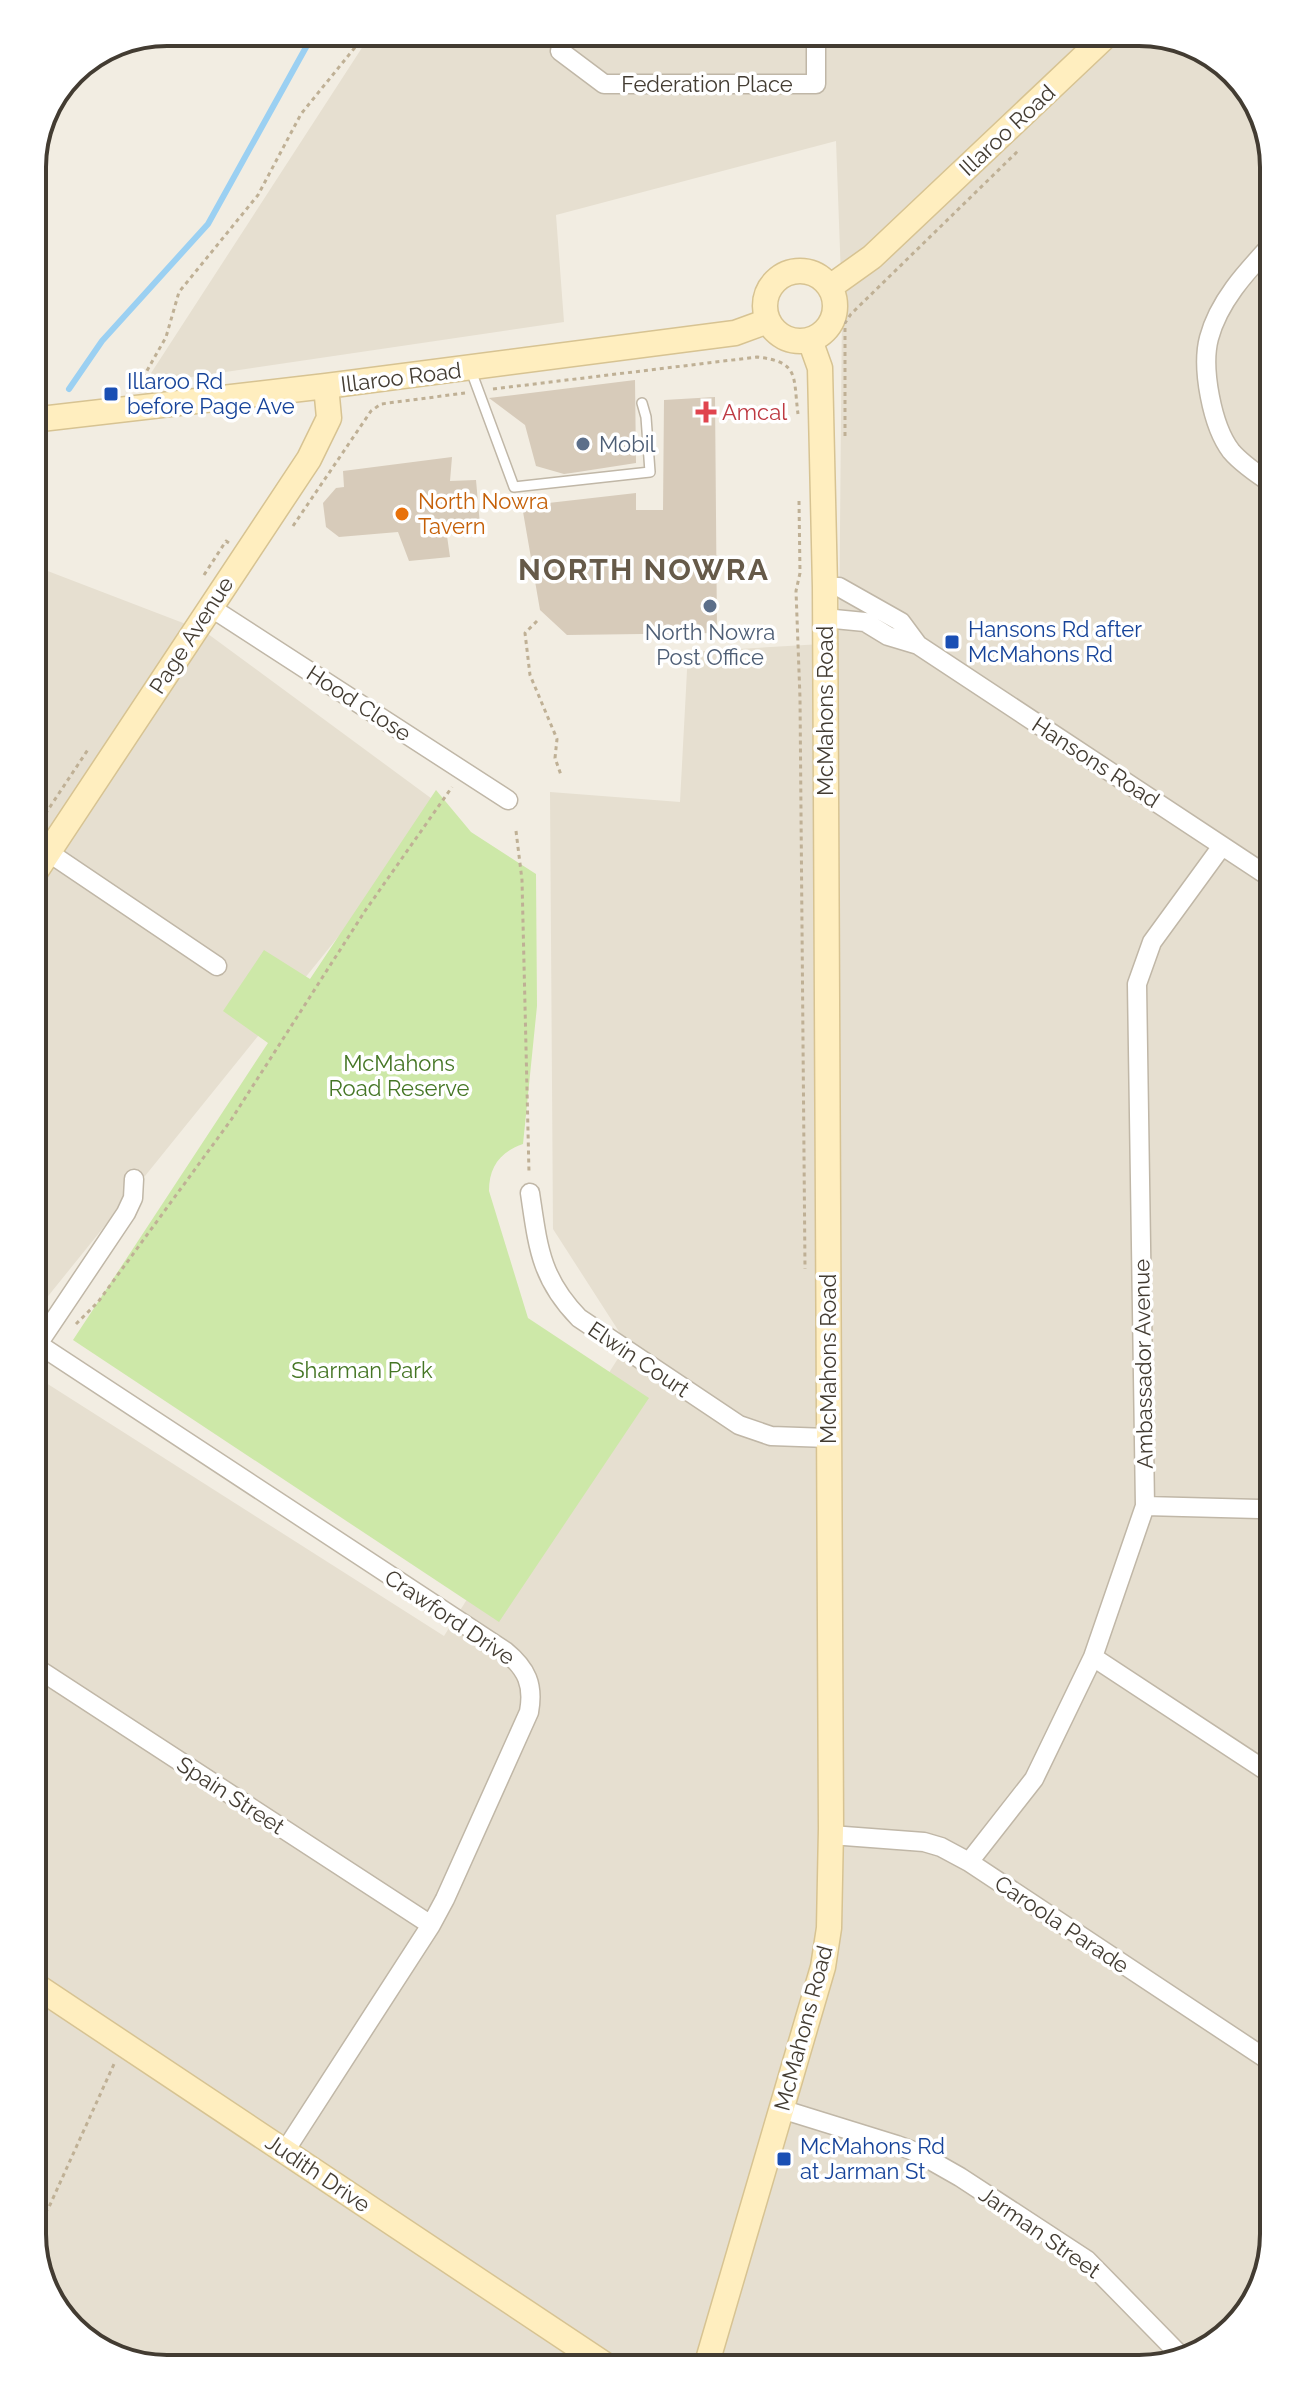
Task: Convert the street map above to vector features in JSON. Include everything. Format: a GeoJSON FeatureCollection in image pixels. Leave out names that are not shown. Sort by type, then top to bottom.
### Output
{"type":"FeatureCollection","features":[{"type":"Feature","properties":{"kind":"main road","name":"Illaroo Road"},"geometry":{"type":"LineString","coordinates":[[830,287],[872,257],[1111,46]]}},
{"type":"Feature","properties":{"kind":"main road"},"geometry":{"type":"LineString","coordinates":[[812,272],[830,287],[835,308],[833,318],[820,335],[810,340],[790,340],[768,321],[766,298],[770,287],[789,273],[812,272]]}},
{"type":"Feature","properties":{"kind":"main road","name":"Illaroo Road"},"geometry":{"type":"LineString","coordinates":[[46,418],[735,333],[768,321]]}},
{"type":"Feature","properties":{"kind":"main road","name":"McMahons Road"},"geometry":{"type":"LineString","coordinates":[[709,2355],[827,1948],[831,1835],[825,587],[820,368],[810,340]]}},
{"type":"Feature","properties":{"kind":"main road","name":"Page Avenue"},"geometry":{"type":"LineString","coordinates":[[46,855],[309,459],[329,414],[326,386]]}},
{"type":"Feature","properties":{"kind":"main road","name":"Judith Drive"},"geometry":{"type":"LineString","coordinates":[[46,1992],[591,2355]]}},
{"type":"Feature","properties":{"kind":"street","name":"Federation Place"},"geometry":{"type":"LineString","coordinates":[[560,51],[604,84],[816,84],[816,46]]}},
{"type":"Feature","properties":{"kind":"street"},"geometry":{"type":"LineString","coordinates":[[1260,258],[1241,279],[1220,312],[1209,340],[1207,384],[1218,424],[1230,450],[1260,474]]}},
{"type":"Feature","properties":{"kind":"street","name":"Hansons Road"},"geometry":{"type":"LineString","coordinates":[[825,587],[839,587],[901,622],[918,645]]}},
{"type":"Feature","properties":{"kind":"street","name":"Hood Close"},"geometry":{"type":"LineString","coordinates":[[210,607],[508,800]]}},
{"type":"Feature","properties":{"kind":"street","name":"Hansons Road"},"geometry":{"type":"LineString","coordinates":[[824,618],[865,622],[888,636],[918,645],[1260,871]]}},
{"type":"Feature","properties":{"kind":"street","name":"Ambassador Avenue"},"geometry":{"type":"LineString","coordinates":[[969,1862],[1034,1779],[1093,1657],[1145,1506],[1137,984],[1152,942],[1222,846]]}},
{"type":"Feature","properties":{"kind":"street"},"geometry":{"type":"LineString","coordinates":[[48,852],[217,966]]}},
{"type":"Feature","properties":{"kind":"street"},"geometry":{"type":"LineString","coordinates":[[46,1333],[126,1213],[133,1198],[134,1179]]}},
{"type":"Feature","properties":{"kind":"street","name":"Elwin Court"},"geometry":{"type":"LineString","coordinates":[[530,1193],[539,1249],[548,1279],[560,1299],[579,1318],[739,1425],[771,1436],[828,1438]]}},
{"type":"Feature","properties":{"kind":"street","name":"Crawford Drive"},"geometry":{"type":"LineString","coordinates":[[46,1350],[520,1663],[529,1679],[532,1697],[529,1712],[445,1899],[285,2151]]}},
{"type":"Feature","properties":{"kind":"street"},"geometry":{"type":"LineString","coordinates":[[1145,1506],[1260,1509]]}},
{"type":"Feature","properties":{"kind":"street"},"geometry":{"type":"LineString","coordinates":[[1093,1657],[1260,1767]]}},
{"type":"Feature","properties":{"kind":"street","name":"Spain Street"},"geometry":{"type":"LineString","coordinates":[[46,1674],[431,1925]]}},
{"type":"Feature","properties":{"kind":"street","name":"Caroola Parade"},"geometry":{"type":"LineString","coordinates":[[831,1835],[924,1842],[941,1847],[969,1862],[1260,2055]]}},
{"type":"Feature","properties":{"kind":"street","name":"Jarman Street"},"geometry":{"type":"LineString","coordinates":[[781,2109],[916,2152],[960,2177],[1087,2260],[1174,2349]]}},
{"type":"Feature","properties":{"kind":"lane"},"geometry":{"type":"LineString","coordinates":[[470,368],[514,487],[650,472],[642,403]]}},
{"type":"Feature","properties":{"kind":"path"},"geometry":{"type":"LineString","coordinates":[[144,386],[144,376],[166,337],[179,292],[258,195],[301,114],[356,46]]}},
{"type":"Feature","properties":{"kind":"path"},"geometry":{"type":"LineString","coordinates":[[845,349],[845,323],[851,314],[1024,145]]}},
{"type":"Feature","properties":{"kind":"path"},"geometry":{"type":"LineString","coordinates":[[792,373],[799,423]]}},
{"type":"Feature","properties":{"kind":"path"},"geometry":{"type":"LineString","coordinates":[[799,498],[800,573],[796,591],[800,698],[805,1280]]}},
{"type":"Feature","properties":{"kind":"path"},"geometry":{"type":"LineString","coordinates":[[537,621],[525,633],[530,675],[557,739],[555,758],[561,775]]}},
{"type":"Feature","properties":{"kind":"path"},"geometry":{"type":"LineString","coordinates":[[46,1341],[65,1331],[98,1302],[231,1120],[365,911],[427,819],[464,771]]}},
{"type":"Feature","properties":{"kind":"path"},"geometry":{"type":"LineString","coordinates":[[516,831],[522,880],[530,1193]]}},
{"type":"Feature","properties":{"kind":"path"},"geometry":{"type":"LineString","coordinates":[[46,2212],[105,2081],[125,2045]]}},
{"type":"Feature","properties":{"kind":"shaded area"},"geometry":{"type":"Polygon","coordinates":[[[363,46],[1147,46],[1170,50],[1199,62],[1235,93],[1244,107],[1258,144],[1260,167],[1260,2234],[1254,2273],[1240,2301],[1213,2330],[1199,2339],[1162,2353],[1139,2355],[159,2355],[128,2349],[100,2335],[71,2308],[62,2294],[48,2257],[46,2234],[46,1383],[444,1636],[627,1344],[553,1229],[550,792],[680,802],[688,652],[839,643],[842,304],[836,141],[556,215],[564,322],[144,384],[363,46]]]}},
{"type":"Feature","properties":{"kind":"shaded area"},"geometry":{"type":"Polygon","coordinates":[[[46,570],[204,631],[443,807],[46,1299],[46,570]]]}},
{"type":"Feature","properties":{"kind":"green space"},"geometry":{"type":"Polygon","coordinates":[[[436,790],[471,832],[536,874],[537,1006],[523,1144],[508,1151],[497,1162],[489,1191],[528,1318],[649,1398],[499,1622],[73,1340],[268,1043],[223,1011],[264,950],[310,979],[436,790]]]}},
{"type":"Feature","properties":{"kind":"building","name":"Mobil"},"geometry":{"type":"Polygon","coordinates":[[[635,380],[636,463],[564,474],[536,466],[525,425],[489,398],[635,380]]]}},
{"type":"Feature","properties":{"kind":"building"},"geometry":{"type":"Polygon","coordinates":[[[715,397],[717,633],[567,635],[540,610],[522,506],[636,493],[636,510],[663,510],[664,400],[715,397]]]}},
{"type":"Feature","properties":{"kind":"building","name":"North Nowra Tavern"},"geometry":{"type":"Polygon","coordinates":[[[452,457],[450,481],[476,480],[480,525],[446,529],[450,557],[409,561],[398,532],[339,537],[326,527],[323,503],[336,488],[344,487],[343,471],[452,457]]]}},
{"type":"Feature","properties":{"kind":"waterway"},"geometry":{"type":"LineString","coordinates":[[69,389],[102,341],[208,224],[307,46]]}},
{"type":"Feature","properties":{"kind":"place","name":"Illaroo Rd before Page Ave"},"geometry":{"type":"Point","coordinates":[111,394]}},
{"type":"Feature","properties":{"kind":"place","name":"Amcal"},"geometry":{"type":"Point","coordinates":[706,412]}},
{"type":"Feature","properties":{"kind":"place","name":"Mobil"},"geometry":{"type":"Point","coordinates":[583,444]}},
{"type":"Feature","properties":{"kind":"place","name":"North Nowra Tavern"},"geometry":{"type":"Point","coordinates":[402,514]}},
{"type":"Feature","properties":{"kind":"place","name":"North Nowra Post Office"},"geometry":{"type":"Point","coordinates":[710,606]}},
{"type":"Feature","properties":{"kind":"place","name":"Hansons Rd after McMahons Rd"},"geometry":{"type":"Point","coordinates":[952,642]}},
{"type":"Feature","properties":{"kind":"place","name":"McMahons Rd at Jarman St"},"geometry":{"type":"Point","coordinates":[784,2159]}},
{"type":"Feature","properties":{"kind":"district","name":"NORTH NOWRA"},"geometry":{"type":"Point","coordinates":[644,570]}},
{"type":"Feature","properties":{"kind":"park label","name":"McMahons Road Reserve"},"geometry":{"type":"Point","coordinates":[399,1076]}},
{"type":"Feature","properties":{"kind":"park label","name":"Sharman Park"},"geometry":{"type":"Point","coordinates":[362,1370]}}]}
